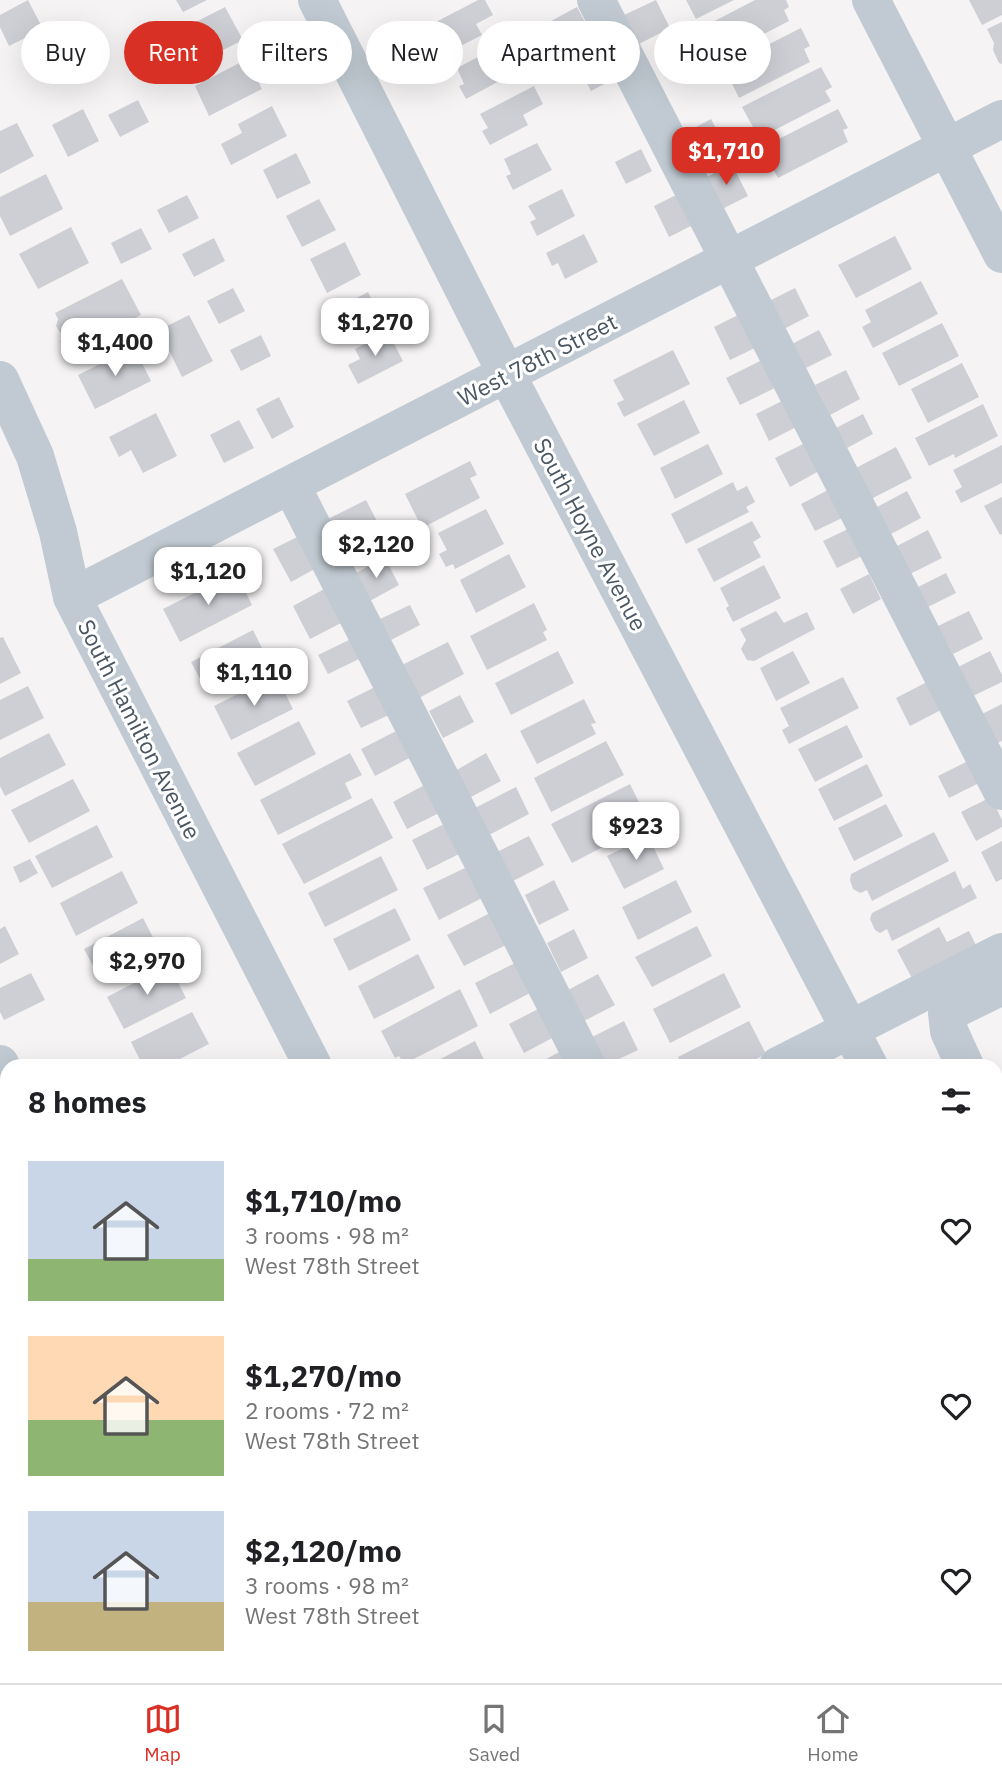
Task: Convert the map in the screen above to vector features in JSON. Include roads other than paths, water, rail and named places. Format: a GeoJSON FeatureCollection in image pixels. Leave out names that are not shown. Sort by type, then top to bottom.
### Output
{"type":"FeatureCollection","features":[{"type":"Feature","properties":{"kind":"street","name":"South Hoyne Avenue"},"geometry":{"type":"LineString","coordinates":[[317,0],[858,1055]]}},
{"type":"Feature","properties":{"kind":"street"},"geometry":{"type":"LineString","coordinates":[[596,0],[1002,791]]}},
{"type":"Feature","properties":{"kind":"street"},"geometry":{"type":"LineString","coordinates":[[871,0],[1002,254]]}},
{"type":"Feature","properties":{"kind":"street","name":"West 78th Street"},"geometry":{"type":"LineString","coordinates":[[72,597],[1002,120]]}},
{"type":"Feature","properties":{"kind":"street","name":"South Hamilton Avenue"},"geometry":{"type":"LineString","coordinates":[[0,380],[35,456],[58,532],[72,597],[309,1059]]}},
{"type":"Feature","properties":{"kind":"street"},"geometry":{"type":"LineString","coordinates":[[290,485],[583,1059]]}},
{"type":"Feature","properties":{"kind":"street"},"geometry":{"type":"LineString","coordinates":[[829,1059],[858,1055],[1002,952]]}},
{"type":"Feature","properties":{"kind":"street"},"geometry":{"type":"LineString","coordinates":[[962,1059],[949,1031],[947,1013],[1002,986]]}}]}
